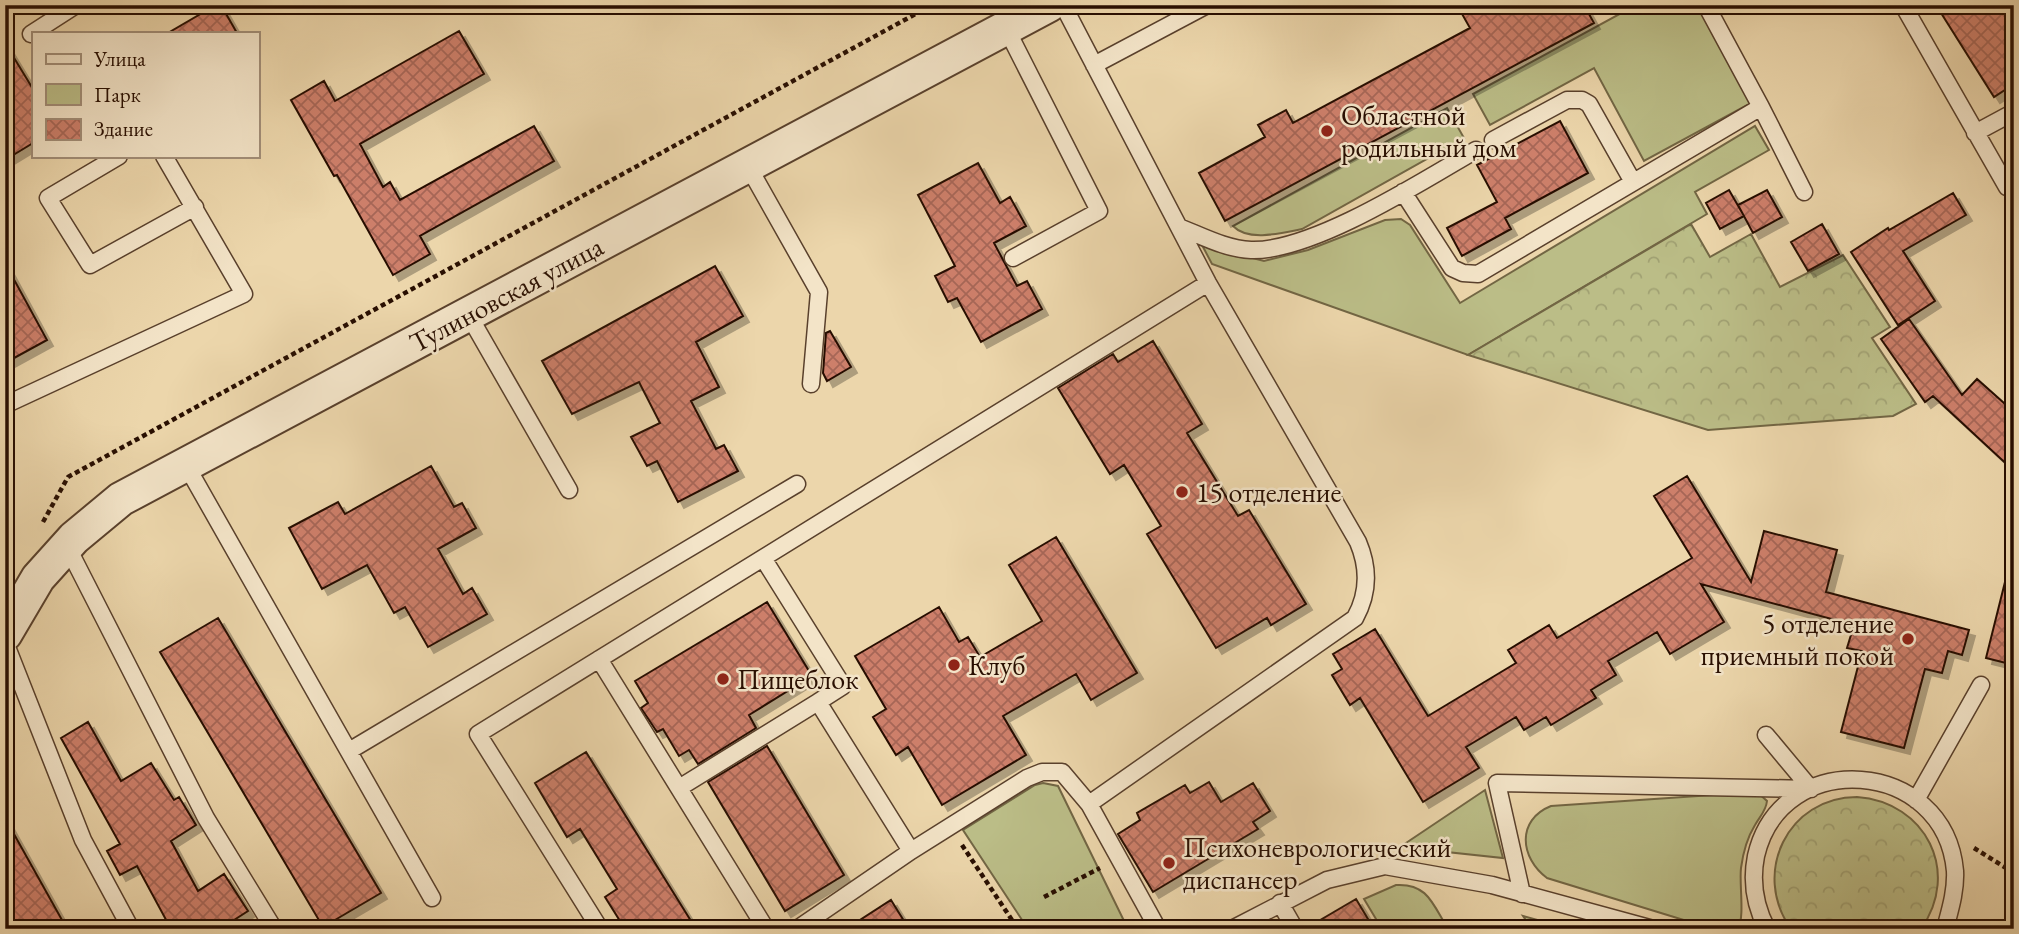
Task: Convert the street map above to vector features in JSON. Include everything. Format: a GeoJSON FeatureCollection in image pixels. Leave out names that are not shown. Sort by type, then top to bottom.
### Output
{"type":"FeatureCollection","features":[{"type":"Feature","properties":{"kind":"street","name":"Тулиновская улица"},"geometry":{"type":"LineString","coordinates":[[5,634],[38,578],[67,546],[121,499],[1049,5]]}},
{"type":"Feature","properties":{"kind":"lane"},"geometry":{"type":"LineString","coordinates":[[34,32],[76,5]]}},
{"type":"Feature","properties":{"kind":"lane"},"geometry":{"type":"LineString","coordinates":[[1063,5],[1208,283],[1358,542],[1367,570],[1364,595],[1354,618],[1089,804]]}},
{"type":"Feature","properties":{"kind":"lane"},"geometry":{"type":"LineString","coordinates":[[1094,65],[1207,5]]}},
{"type":"Feature","properties":{"kind":"lane"},"geometry":{"type":"LineString","coordinates":[[1706,5],[1804,192]]}},
{"type":"Feature","properties":{"kind":"lane"},"geometry":{"type":"LineString","coordinates":[[1903,5],[2007,187],[2014,187]]}},
{"type":"Feature","properties":{"kind":"lane"},"geometry":{"type":"LineString","coordinates":[[1006,28],[1099,211],[1013,258]]}},
{"type":"Feature","properties":{"kind":"lane"},"geometry":{"type":"LineString","coordinates":[[1493,140],[1567,100],[1582,100],[1589,104],[1633,182]]}},
{"type":"Feature","properties":{"kind":"lane"},"geometry":{"type":"LineString","coordinates":[[1403,192],[1452,268],[1478,274],[1760,107]]}},
{"type":"Feature","properties":{"kind":"lane"},"geometry":{"type":"LineString","coordinates":[[1975,133],[2014,112]]}},
{"type":"Feature","properties":{"kind":"lane"},"geometry":{"type":"LineString","coordinates":[[1179,227],[1221,244],[1248,250],[1273,249],[1337,225],[1403,192],[1476,150]]}},
{"type":"Feature","properties":{"kind":"lane"},"geometry":{"type":"LineString","coordinates":[[116,158],[48,198],[90,265],[195,207]]}},
{"type":"Feature","properties":{"kind":"lane"},"geometry":{"type":"LineString","coordinates":[[5,405],[244,294],[165,158]]}},
{"type":"Feature","properties":{"kind":"lane"},"geometry":{"type":"LineString","coordinates":[[748,166],[819,292],[811,384]]}},
{"type":"Feature","properties":{"kind":"lane"},"geometry":{"type":"LineString","coordinates":[[600,929],[478,734],[1208,283]]}},
{"type":"Feature","properties":{"kind":"lane"},"geometry":{"type":"LineString","coordinates":[[468,314],[569,490]]}},
{"type":"Feature","properties":{"kind":"lane"},"geometry":{"type":"LineString","coordinates":[[186,465],[432,898]]}},
{"type":"Feature","properties":{"kind":"lane"},"geometry":{"type":"LineString","coordinates":[[349,751],[797,484]]}},
{"type":"Feature","properties":{"kind":"lane"},"geometry":{"type":"LineString","coordinates":[[67,546],[206,818],[274,929]]}},
{"type":"Feature","properties":{"kind":"lane"},"geometry":{"type":"LineString","coordinates":[[678,788],[843,686],[763,558]]}},
{"type":"Feature","properties":{"kind":"lane"},"geometry":{"type":"LineString","coordinates":[[5,642],[83,840],[131,929]]}},
{"type":"Feature","properties":{"kind":"lane"},"geometry":{"type":"LineString","coordinates":[[598,659],[766,929]]}},
{"type":"Feature","properties":{"kind":"lane"},"geometry":{"type":"LineString","coordinates":[[1916,800],[1981,685]]}},
{"type":"Feature","properties":{"kind":"lane"},"geometry":{"type":"LineString","coordinates":[[818,702],[911,851]]}},
{"type":"Feature","properties":{"kind":"lane"},"geometry":{"type":"LineString","coordinates":[[1766,735],[1811,789]]}},
{"type":"Feature","properties":{"kind":"lane"},"geometry":{"type":"LineString","coordinates":[[797,929],[911,851],[1027,778],[1041,772],[1062,772],[1089,804],[1158,929]]}},
{"type":"Feature","properties":{"kind":"lane"},"geometry":{"type":"LineString","coordinates":[[1767,929],[1755,896],[1754,868],[1765,833],[1787,804],[1811,789],[1837,780],[1865,779],[1892,786],[1916,800],[1930,812],[1941,827],[1949,844],[1955,871],[1954,890],[1945,929]]}},
{"type":"Feature","properties":{"kind":"lane"},"geometry":{"type":"LineString","coordinates":[[1522,894],[1497,783],[1811,789]]}},
{"type":"Feature","properties":{"kind":"lane"},"geometry":{"type":"LineString","coordinates":[[1232,929],[1327,880],[1385,866],[1492,885],[1653,929]]}},
{"type":"Feature","properties":{"kind":"lane"},"geometry":{"type":"LineString","coordinates":[[1280,903],[1296,929]]}},
{"type":"Feature","properties":{"kind":"path"},"geometry":{"type":"LineString","coordinates":[[41,524],[68,477],[932,5]]}},
{"type":"Feature","properties":{"kind":"path"},"geometry":{"type":"LineString","coordinates":[[950,826],[1018,929]]}},
{"type":"Feature","properties":{"kind":"path"},"geometry":{"type":"LineString","coordinates":[[1941,827],[2014,873]]}},
{"type":"Feature","properties":{"kind":"path"},"geometry":{"type":"LineString","coordinates":[[1044,897],[1119,858]]}},
{"type":"Feature","properties":{"kind":"green space"},"geometry":{"type":"Polygon","coordinates":[[[1636,5],[1700,5],[1753,102],[1644,161],[1594,68],[1490,125],[1473,94],[1636,5]]]}},
{"type":"Feature","properties":{"kind":"green space"},"geometry":{"type":"Polygon","coordinates":[[[1447,108],[1464,138],[1302,229],[1256,235],[1239,231],[1233,226],[1447,108]]]}},
{"type":"Feature","properties":{"kind":"green space"},"geometry":{"type":"Polygon","coordinates":[[[1755,126],[1769,150],[1695,192],[1707,214],[1468,355],[1212,264],[1202,245],[1264,261],[1308,250],[1385,220],[1401,219],[1410,225],[1460,303],[1755,126]]]}},
{"type":"Feature","properties":{"kind":"green space"},"geometry":{"type":"Polygon","coordinates":[[[1691,224],[1710,257],[1751,234],[1780,287],[1843,255],[1890,327],[1872,338],[1916,404],[1893,416],[1708,430],[1468,355],[1691,224]]]}},
{"type":"Feature","properties":{"kind":"green space"},"geometry":{"type":"Polygon","coordinates":[[[1043,783],[1058,786],[1128,929],[1028,929],[963,830],[1035,785],[1043,783]]]}},
{"type":"Feature","properties":{"kind":"green space"},"geometry":{"type":"Polygon","coordinates":[[[1485,790],[1503,858],[1400,847],[1485,790]]]}},
{"type":"Feature","properties":{"kind":"green space"},"geometry":{"type":"Polygon","coordinates":[[[1757,792],[1767,801],[1750,835],[1743,857],[1738,929],[1713,929],[1547,878],[1538,870],[1527,850],[1527,830],[1532,820],[1551,806],[1757,792]]]}},
{"type":"Feature","properties":{"kind":"green space"},"geometry":{"type":"Polygon","coordinates":[[[1857,797],[1881,802],[1902,812],[1918,826],[1930,844],[1937,864],[1938,885],[1933,907],[1921,929],[1791,929],[1780,907],[1775,885],[1776,863],[1783,842],[1795,824],[1812,810],[1833,800],[1857,797]]]}},
{"type":"Feature","properties":{"kind":"green space"},"geometry":{"type":"Polygon","coordinates":[[[1396,885],[1407,885],[1423,892],[1448,929],[1382,929],[1364,899],[1396,885]]]}},
{"type":"Feature","properties":{"kind":"green space"},"geometry":{"type":"Polygon","coordinates":[[[1523,916],[1570,929],[1532,929],[1523,916]]]}},
{"type":"Feature","properties":{"kind":"building"},"geometry":{"type":"Polygon","coordinates":[[[216,5],[221,5],[236,32],[170,32],[216,5]]]}},
{"type":"Feature","properties":{"kind":"building","name":"Областной родильный дом"},"geometry":{"type":"Polygon","coordinates":[[[1457,5],[1584,5],[1594,23],[1225,221],[1199,173],[1265,137],[1258,125],[1286,110],[1293,123],[1470,28],[1457,5]]]}},
{"type":"Feature","properties":{"kind":"building"},"geometry":{"type":"Polygon","coordinates":[[[1936,5],[2006,5],[2014,17],[2014,84],[1994,97],[1936,5]]]}},
{"type":"Feature","properties":{"kind":"building"},"geometry":{"type":"Polygon","coordinates":[[[459,31],[484,74],[360,144],[383,187],[390,182],[400,200],[534,126],[554,161],[420,236],[430,254],[393,275],[291,100],[324,81],[335,101],[459,31]]]}},
{"type":"Feature","properties":{"kind":"building"},"geometry":{"type":"Polygon","coordinates":[[[5,43],[32,87],[32,144],[5,160],[5,43]]]}},
{"type":"Feature","properties":{"kind":"building"},"geometry":{"type":"Polygon","coordinates":[[[1560,121],[1588,173],[1505,218],[1511,229],[1462,256],[1447,228],[1497,202],[1477,165],[1560,121]]]}},
{"type":"Feature","properties":{"kind":"building"},"geometry":{"type":"Polygon","coordinates":[[[978,163],[1000,203],[1010,197],[1026,226],[994,243],[1017,286],[1027,281],[1042,309],[981,342],[957,298],[948,302],[935,276],[955,266],[918,195],[978,163]]]}},
{"type":"Feature","properties":{"kind":"building"},"geometry":{"type":"Polygon","coordinates":[[[1729,190],[1744,216],[1720,229],[1706,203],[1729,190]]]}},
{"type":"Feature","properties":{"kind":"building"},"geometry":{"type":"Polygon","coordinates":[[[1767,190],[1782,217],[1753,233],[1738,205],[1767,190]]]}},
{"type":"Feature","properties":{"kind":"building"},"geometry":{"type":"Polygon","coordinates":[[[1953,193],[1966,215],[1903,251],[1935,301],[1898,325],[1851,252],[1888,228],[1889,230],[1953,193]]]}},
{"type":"Feature","properties":{"kind":"building"},"geometry":{"type":"Polygon","coordinates":[[[1822,224],[1839,254],[1808,271],[1791,242],[1822,224]]]}},
{"type":"Feature","properties":{"kind":"building"},"geometry":{"type":"Polygon","coordinates":[[[5,263],[47,340],[5,363],[5,263]]]}},
{"type":"Feature","properties":{"kind":"building"},"geometry":{"type":"Polygon","coordinates":[[[715,266],[743,316],[696,342],[719,387],[691,401],[716,449],[724,445],[738,471],[678,502],[657,461],[647,466],[631,437],[660,423],[639,382],[572,414],[542,361],[715,266]]]}},
{"type":"Feature","properties":{"kind":"building"},"geometry":{"type":"Polygon","coordinates":[[[1909,319],[1962,395],[1977,379],[2014,412],[2014,471],[1933,396],[1925,402],[1881,339],[1909,319]]]}},
{"type":"Feature","properties":{"kind":"building"},"geometry":{"type":"Polygon","coordinates":[[[830,331],[851,367],[827,381],[823,373],[826,333],[830,331]]]}},
{"type":"Feature","properties":{"kind":"building","name":"15 отделение"},"geometry":{"type":"Polygon","coordinates":[[[1153,341],[1202,424],[1187,433],[1238,516],[1249,510],[1306,604],[1271,625],[1267,618],[1216,648],[1147,534],[1161,526],[1124,465],[1110,474],[1058,388],[1113,354],[1118,362],[1153,341]]]}},
{"type":"Feature","properties":{"kind":"building"},"geometry":{"type":"Polygon","coordinates":[[[431,466],[454,507],[462,503],[476,528],[438,549],[463,594],[472,588],[487,614],[428,647],[405,607],[394,613],[367,565],[322,589],[289,528],[338,502],[345,514],[431,466]]]}},
{"type":"Feature","properties":{"kind":"building"},"geometry":{"type":"Polygon","coordinates":[[[1687,476],[1751,582],[1764,531],[1837,550],[1826,592],[1969,630],[1962,655],[1948,651],[1942,673],[1925,669],[1904,748],[1841,732],[1862,651],[1847,648],[1854,625],[1701,584],[1724,622],[1670,654],[1657,632],[1608,661],[1616,675],[1591,690],[1596,698],[1551,725],[1546,717],[1524,730],[1516,717],[1466,747],[1479,768],[1423,802],[1360,698],[1350,705],[1332,675],[1342,669],[1333,654],[1375,629],[1428,716],[1516,663],[1508,650],[1549,625],[1557,638],[1692,558],[1654,496],[1687,476]]]}},
{"type":"Feature","properties":{"kind":"building","name":"Клуб"},"geometry":{"type":"Polygon","coordinates":[[[1056,537],[1137,673],[1091,700],[1076,674],[1003,716],[1026,755],[942,805],[908,747],[896,755],[873,717],[886,709],[855,656],[939,607],[959,642],[968,637],[980,657],[1042,621],[1009,565],[1056,537]]]}},
{"type":"Feature","properties":{"kind":"building"},"geometry":{"type":"Polygon","coordinates":[[[2005,582],[2014,584],[2014,665],[1986,658],[2005,582]]]}},
{"type":"Feature","properties":{"kind":"building","name":"Пищеблок"},"geometry":{"type":"Polygon","coordinates":[[[767,602],[812,676],[749,715],[756,728],[698,764],[689,750],[679,756],[663,729],[657,732],[641,708],[648,703],[635,681],[767,602]]]}},
{"type":"Feature","properties":{"kind":"building"},"geometry":{"type":"Polygon","coordinates":[[[218,618],[381,893],[323,927],[160,652],[218,618]]]}},
{"type":"Feature","properties":{"kind":"building"},"geometry":{"type":"Polygon","coordinates":[[[88,722],[121,781],[151,763],[174,800],[179,797],[196,825],[171,841],[198,891],[224,874],[248,911],[220,929],[171,929],[137,866],[120,875],[107,851],[120,844],[61,738],[88,722]]]}},
{"type":"Feature","properties":{"kind":"building"},"geometry":{"type":"Polygon","coordinates":[[[767,746],[844,875],[785,911],[708,782],[767,746]]]}},
{"type":"Feature","properties":{"kind":"building"},"geometry":{"type":"Polygon","coordinates":[[[586,752],[696,929],[625,929],[605,897],[617,889],[580,829],[567,837],[535,783],[586,752]]]}},
{"type":"Feature","properties":{"kind":"building","name":"Психоневрологический диспансер"},"geometry":{"type":"Polygon","coordinates":[[[1209,782],[1221,802],[1253,783],[1270,811],[1253,822],[1258,829],[1153,892],[1118,834],[1140,820],[1137,813],[1185,785],[1190,793],[1209,782]]]}},
{"type":"Feature","properties":{"kind":"building"},"geometry":{"type":"Polygon","coordinates":[[[5,818],[67,929],[5,929],[5,818]]]}},
{"type":"Feature","properties":{"kind":"building"},"geometry":{"type":"Polygon","coordinates":[[[1356,899],[1374,929],[1305,929],[1356,899]]]}},
{"type":"Feature","properties":{"kind":"building"},"geometry":{"type":"Polygon","coordinates":[[[891,900],[909,929],[846,929],[891,900]]]}},
{"type":"Feature","properties":{"kind":"place","name":"Областной родильный дом"},"geometry":{"type":"Point","coordinates":[1327,131]}},
{"type":"Feature","properties":{"kind":"place","name":"15 отделение"},"geometry":{"type":"Point","coordinates":[1182,492]}},
{"type":"Feature","properties":{"kind":"place","name":"5 отделение приемный покой"},"geometry":{"type":"Point","coordinates":[1908,639]}},
{"type":"Feature","properties":{"kind":"place","name":"Клуб"},"geometry":{"type":"Point","coordinates":[954,665]}},
{"type":"Feature","properties":{"kind":"place","name":"Пищеблок"},"geometry":{"type":"Point","coordinates":[723,679]}},
{"type":"Feature","properties":{"kind":"place","name":"Психоневрологический диспансер"},"geometry":{"type":"Point","coordinates":[1169,863]}}]}
